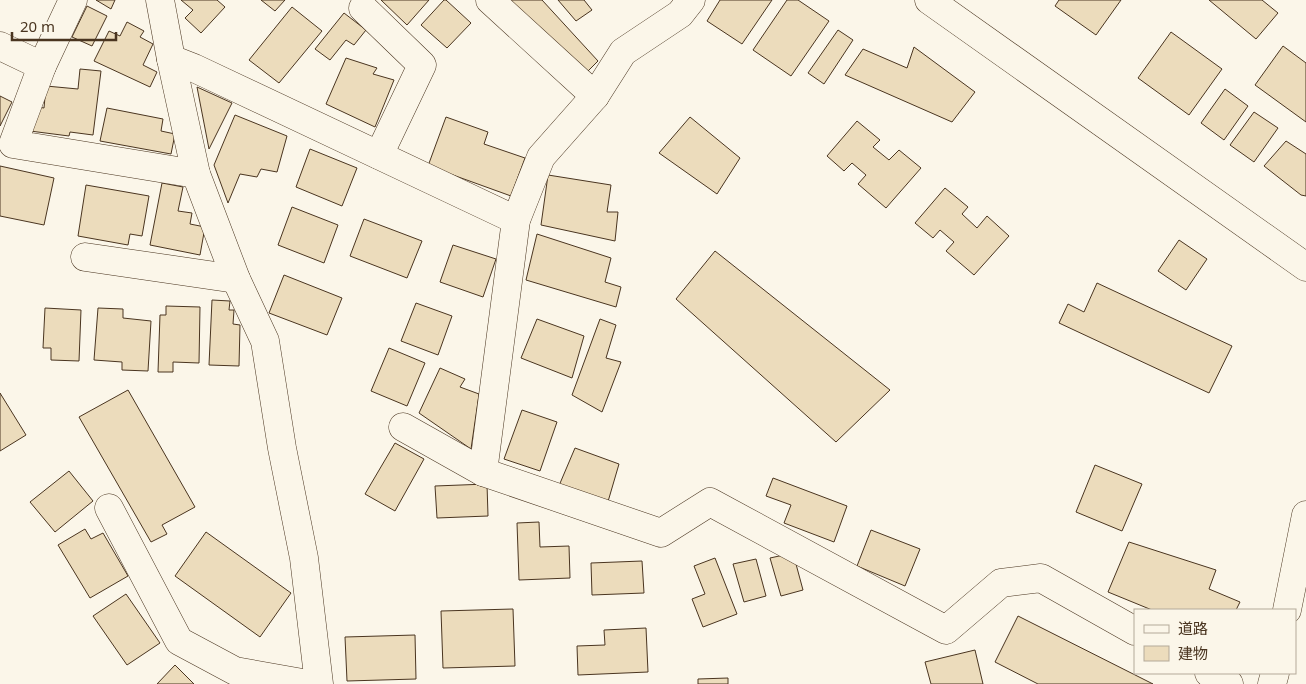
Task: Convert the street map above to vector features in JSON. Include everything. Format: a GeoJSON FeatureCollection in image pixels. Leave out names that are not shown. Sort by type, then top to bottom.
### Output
{"type":"FeatureCollection","features":[{"type":"Feature","properties":{"kind":"street"},"geometry":{"type":"LineString","coordinates":[[73,0],[42,66],[13,144],[196,174]]}},
{"type":"Feature","properties":{"kind":"street"},"geometry":{"type":"LineString","coordinates":[[160,0],[196,174],[236,279],[265,341],[282,448],[304,558],[319,684]]}},
{"type":"Feature","properties":{"kind":"street"},"geometry":{"type":"LineString","coordinates":[[490,0],[595,96]]}},
{"type":"Feature","properties":{"kind":"street"},"geometry":{"type":"LineString","coordinates":[[483,472],[516,220],[541,157],[595,96],[623,52],[680,14],[691,0]]}},
{"type":"Feature","properties":{"kind":"street"},"geometry":{"type":"LineString","coordinates":[[930,0],[1306,268]]}},
{"type":"Feature","properties":{"kind":"street"},"geometry":{"type":"LineString","coordinates":[[363,8],[422,65],[379,155]]}},
{"type":"Feature","properties":{"kind":"street"},"geometry":{"type":"LineString","coordinates":[[0,46],[42,66]]}},
{"type":"Feature","properties":{"kind":"street"},"geometry":{"type":"LineString","coordinates":[[171,59],[194,68],[516,220]]}},
{"type":"Feature","properties":{"kind":"street"},"geometry":{"type":"LineString","coordinates":[[85,257],[236,279]]}},
{"type":"Feature","properties":{"kind":"street"},"geometry":{"type":"LineString","coordinates":[[404,427],[483,472],[661,533],[710,502],[946,630],[1001,583],[1041,578],[1134,630]]}},
{"type":"Feature","properties":{"kind":"street"},"geometry":{"type":"LineString","coordinates":[[109,508],[178,641],[235,671],[308,684]]}},
{"type":"Feature","properties":{"kind":"street"},"geometry":{"type":"LineString","coordinates":[[1287,609],[1306,515]]}},
{"type":"Feature","properties":{"kind":"street"},"geometry":{"type":"LineString","coordinates":[[1211,674],[1229,684]]}},
{"type":"Feature","properties":{"kind":"building"},"geometry":{"type":"Polygon","coordinates":[[[96,0],[115,0],[111,9],[96,0]]]}},
{"type":"Feature","properties":{"kind":"building"},"geometry":{"type":"Polygon","coordinates":[[[181,0],[217,0],[225,7],[201,33],[185,18],[193,10],[181,0]]]}},
{"type":"Feature","properties":{"kind":"building"},"geometry":{"type":"Polygon","coordinates":[[[261,0],[285,0],[275,11],[261,0]]]}},
{"type":"Feature","properties":{"kind":"building"},"geometry":{"type":"Polygon","coordinates":[[[381,0],[429,0],[407,25],[381,0]]]}},
{"type":"Feature","properties":{"kind":"building"},"geometry":{"type":"Polygon","coordinates":[[[444,0],[471,23],[447,48],[421,25],[444,0]]]}},
{"type":"Feature","properties":{"kind":"building"},"geometry":{"type":"Polygon","coordinates":[[[505,0],[542,0],[598,61],[583,76],[505,0]]]}},
{"type":"Feature","properties":{"kind":"building"},"geometry":{"type":"Polygon","coordinates":[[[558,0],[584,0],[592,10],[576,21],[558,0]]]}},
{"type":"Feature","properties":{"kind":"building"},"geometry":{"type":"Polygon","coordinates":[[[720,0],[772,0],[742,44],[707,21],[720,0]]]}},
{"type":"Feature","properties":{"kind":"building"},"geometry":{"type":"Polygon","coordinates":[[[787,0],[798,0],[829,21],[791,76],[753,50],[787,0]]]}},
{"type":"Feature","properties":{"kind":"building"},"geometry":{"type":"Polygon","coordinates":[[[1059,0],[1121,0],[1096,35],[1055,6],[1059,0]]]}},
{"type":"Feature","properties":{"kind":"building"},"geometry":{"type":"Polygon","coordinates":[[[1209,0],[1262,0],[1278,13],[1256,39],[1209,0]]]}},
{"type":"Feature","properties":{"kind":"building"},"geometry":{"type":"Polygon","coordinates":[[[87,6],[107,16],[92,46],[72,37],[87,6]]]}},
{"type":"Feature","properties":{"kind":"building"},"geometry":{"type":"Polygon","coordinates":[[[292,7],[322,31],[279,83],[249,60],[292,7]]]}},
{"type":"Feature","properties":{"kind":"building"},"geometry":{"type":"Polygon","coordinates":[[[344,13],[366,30],[354,45],[346,40],[330,60],[315,49],[344,13]]]}},
{"type":"Feature","properties":{"kind":"building"},"geometry":{"type":"Polygon","coordinates":[[[127,22],[144,31],[140,37],[153,44],[143,65],[157,72],[150,87],[94,61],[109,31],[120,36],[127,22]]]}},
{"type":"Feature","properties":{"kind":"building"},"geometry":{"type":"Polygon","coordinates":[[[838,30],[853,40],[824,84],[808,73],[838,30]]]}},
{"type":"Feature","properties":{"kind":"building"},"geometry":{"type":"Polygon","coordinates":[[[1171,32],[1222,69],[1189,115],[1138,78],[1171,32]]]}},
{"type":"Feature","properties":{"kind":"building"},"geometry":{"type":"Polygon","coordinates":[[[1283,46],[1306,63],[1306,122],[1255,85],[1283,46]]]}},
{"type":"Feature","properties":{"kind":"building"},"geometry":{"type":"Polygon","coordinates":[[[914,47],[975,92],[952,122],[845,75],[863,49],[907,68],[914,47]]]}},
{"type":"Feature","properties":{"kind":"building"},"geometry":{"type":"Polygon","coordinates":[[[346,58],[377,68],[373,74],[394,80],[375,127],[326,104],[346,58]]]}},
{"type":"Feature","properties":{"kind":"building"},"geometry":{"type":"Polygon","coordinates":[[[80,69],[101,71],[93,135],[70,132],[69,136],[30,131],[33,106],[44,108],[46,86],[78,89],[80,69]]]}},
{"type":"Feature","properties":{"kind":"building"},"geometry":{"type":"Polygon","coordinates":[[[197,87],[232,103],[209,149],[197,87]]]}},
{"type":"Feature","properties":{"kind":"building"},"geometry":{"type":"Polygon","coordinates":[[[1225,89],[1248,106],[1224,140],[1201,123],[1225,89]]]}},
{"type":"Feature","properties":{"kind":"building"},"geometry":{"type":"Polygon","coordinates":[[[0,96],[12,102],[0,126],[0,96]]]}},
{"type":"Feature","properties":{"kind":"building"},"geometry":{"type":"Polygon","coordinates":[[[107,108],[163,119],[161,131],[175,134],[171,154],[100,141],[107,108]]]}},
{"type":"Feature","properties":{"kind":"building"},"geometry":{"type":"Polygon","coordinates":[[[1254,112],[1278,128],[1254,162],[1230,145],[1254,112]]]}},
{"type":"Feature","properties":{"kind":"building"},"geometry":{"type":"Polygon","coordinates":[[[235,115],[287,136],[277,172],[261,169],[257,177],[240,174],[228,203],[214,165],[235,115]]]}},
{"type":"Feature","properties":{"kind":"building"},"geometry":{"type":"Polygon","coordinates":[[[446,117],[488,132],[484,144],[525,158],[511,196],[428,166],[446,117]]]}},
{"type":"Feature","properties":{"kind":"building"},"geometry":{"type":"Polygon","coordinates":[[[690,117],[740,158],[717,194],[659,153],[690,117]]]}},
{"type":"Feature","properties":{"kind":"building"},"geometry":{"type":"Polygon","coordinates":[[[857,121],[880,140],[873,147],[889,160],[899,150],[921,168],[886,208],[858,184],[866,175],[852,163],[844,171],[827,156],[857,121]]]}},
{"type":"Feature","properties":{"kind":"building"},"geometry":{"type":"Polygon","coordinates":[[[1286,141],[1306,154],[1306,196],[1301,195],[1264,166],[1286,141]]]}},
{"type":"Feature","properties":{"kind":"building"},"geometry":{"type":"Polygon","coordinates":[[[310,149],[357,168],[342,206],[296,187],[310,149]]]}},
{"type":"Feature","properties":{"kind":"building"},"geometry":{"type":"Polygon","coordinates":[[[0,166],[54,178],[44,225],[0,216],[0,166]]]}},
{"type":"Feature","properties":{"kind":"building"},"geometry":{"type":"Polygon","coordinates":[[[548,175],[611,185],[607,212],[618,212],[615,241],[541,225],[548,175]]]}},
{"type":"Feature","properties":{"kind":"building"},"geometry":{"type":"Polygon","coordinates":[[[162,183],[183,187],[178,211],[192,213],[190,224],[205,227],[200,255],[150,245],[162,183]]]}},
{"type":"Feature","properties":{"kind":"building"},"geometry":{"type":"Polygon","coordinates":[[[86,185],[149,196],[142,236],[130,234],[128,245],[78,236],[86,185]]]}},
{"type":"Feature","properties":{"kind":"building"},"geometry":{"type":"Polygon","coordinates":[[[945,188],[968,207],[962,214],[977,228],[987,216],[1009,236],[974,275],[946,251],[954,242],[940,230],[933,238],[915,223],[945,188]]]}},
{"type":"Feature","properties":{"kind":"building"},"geometry":{"type":"Polygon","coordinates":[[[292,207],[338,225],[324,263],[278,245],[292,207]]]}},
{"type":"Feature","properties":{"kind":"building"},"geometry":{"type":"Polygon","coordinates":[[[364,219],[422,241],[407,278],[350,256],[364,219]]]}},
{"type":"Feature","properties":{"kind":"building"},"geometry":{"type":"Polygon","coordinates":[[[537,234],[611,258],[605,282],[621,287],[616,307],[526,280],[537,234]]]}},
{"type":"Feature","properties":{"kind":"building"},"geometry":{"type":"Polygon","coordinates":[[[1179,240],[1207,259],[1186,290],[1158,271],[1179,240]]]}},
{"type":"Feature","properties":{"kind":"building"},"geometry":{"type":"Polygon","coordinates":[[[453,245],[496,259],[483,297],[440,282],[453,245]]]}},
{"type":"Feature","properties":{"kind":"building"},"geometry":{"type":"Polygon","coordinates":[[[715,251],[890,390],[836,442],[676,299],[715,251]]]}},
{"type":"Feature","properties":{"kind":"building"},"geometry":{"type":"Polygon","coordinates":[[[284,275],[342,298],[327,335],[269,313],[284,275]]]}},
{"type":"Feature","properties":{"kind":"building"},"geometry":{"type":"Polygon","coordinates":[[[1097,283],[1232,346],[1209,393],[1059,323],[1068,304],[1084,312],[1097,283]]]}},
{"type":"Feature","properties":{"kind":"building"},"geometry":{"type":"Polygon","coordinates":[[[212,300],[230,301],[229,310],[234,310],[233,324],[240,325],[239,366],[209,365],[212,300]]]}},
{"type":"Feature","properties":{"kind":"building"},"geometry":{"type":"Polygon","coordinates":[[[416,303],[452,316],[438,355],[401,341],[416,303]]]}},
{"type":"Feature","properties":{"kind":"building"},"geometry":{"type":"Polygon","coordinates":[[[166,306],[200,307],[199,363],[173,362],[173,372],[158,372],[160,315],[166,315],[166,306]]]}},
{"type":"Feature","properties":{"kind":"building"},"geometry":{"type":"Polygon","coordinates":[[[45,308],[81,310],[79,361],[51,360],[51,348],[43,348],[45,308]]]}},
{"type":"Feature","properties":{"kind":"building"},"geometry":{"type":"Polygon","coordinates":[[[98,308],[123,309],[123,318],[151,321],[148,371],[122,370],[122,362],[94,360],[98,308]]]}},
{"type":"Feature","properties":{"kind":"building"},"geometry":{"type":"Polygon","coordinates":[[[537,319],[584,336],[572,378],[521,358],[537,319]]]}},
{"type":"Feature","properties":{"kind":"building"},"geometry":{"type":"Polygon","coordinates":[[[600,319],[616,325],[606,358],[621,362],[602,412],[572,395],[600,319]]]}},
{"type":"Feature","properties":{"kind":"building"},"geometry":{"type":"Polygon","coordinates":[[[389,348],[425,363],[407,406],[371,391],[389,348]]]}},
{"type":"Feature","properties":{"kind":"building"},"geometry":{"type":"Polygon","coordinates":[[[440,368],[465,379],[460,387],[479,394],[471,449],[419,413],[440,368]]]}},
{"type":"Feature","properties":{"kind":"building"},"geometry":{"type":"Polygon","coordinates":[[[128,390],[195,507],[162,525],[167,534],[151,542],[79,417],[128,390]]]}},
{"type":"Feature","properties":{"kind":"building"},"geometry":{"type":"Polygon","coordinates":[[[0,393],[26,435],[0,451],[0,393]]]}},
{"type":"Feature","properties":{"kind":"building"},"geometry":{"type":"Polygon","coordinates":[[[522,410],[557,422],[540,471],[504,459],[522,410]]]}},
{"type":"Feature","properties":{"kind":"building"},"geometry":{"type":"Polygon","coordinates":[[[395,443],[424,459],[395,511],[365,494],[395,443]]]}},
{"type":"Feature","properties":{"kind":"building"},"geometry":{"type":"Polygon","coordinates":[[[575,448],[619,464],[607,505],[558,488],[575,448]]]}},
{"type":"Feature","properties":{"kind":"building"},"geometry":{"type":"Polygon","coordinates":[[[1095,465],[1142,484],[1122,531],[1076,512],[1095,465]]]}},
{"type":"Feature","properties":{"kind":"building"},"geometry":{"type":"Polygon","coordinates":[[[69,471],[93,501],[55,532],[30,502],[69,471]]]}},
{"type":"Feature","properties":{"kind":"building"},"geometry":{"type":"Polygon","coordinates":[[[773,478],[847,506],[834,542],[784,523],[791,505],[766,496],[773,478]]]}},
{"type":"Feature","properties":{"kind":"building"},"geometry":{"type":"Polygon","coordinates":[[[487,484],[488,516],[437,518],[435,486],[487,484]]]}},
{"type":"Feature","properties":{"kind":"building"},"geometry":{"type":"Polygon","coordinates":[[[539,522],[540,547],[569,546],[570,578],[519,580],[517,523],[539,522]]]}},
{"type":"Feature","properties":{"kind":"building"},"geometry":{"type":"Polygon","coordinates":[[[85,529],[91,539],[103,533],[128,576],[90,598],[58,545],[85,529]]]}},
{"type":"Feature","properties":{"kind":"building"},"geometry":{"type":"Polygon","coordinates":[[[871,530],[920,549],[905,586],[857,566],[871,530]]]}},
{"type":"Feature","properties":{"kind":"building"},"geometry":{"type":"Polygon","coordinates":[[[206,532],[291,593],[260,637],[175,576],[206,532]]]}},
{"type":"Feature","properties":{"kind":"building"},"geometry":{"type":"Polygon","coordinates":[[[1129,542],[1216,570],[1209,589],[1240,602],[1236,609],[1150,609],[1108,592],[1129,542]]]}},
{"type":"Feature","properties":{"kind":"building"},"geometry":{"type":"Polygon","coordinates":[[[793,553],[803,590],[781,596],[770,558],[793,553]]]}},
{"type":"Feature","properties":{"kind":"building"},"geometry":{"type":"Polygon","coordinates":[[[715,558],[737,614],[703,627],[692,599],[705,594],[694,566],[715,558]]]}},
{"type":"Feature","properties":{"kind":"building"},"geometry":{"type":"Polygon","coordinates":[[[756,559],[766,596],[744,602],[733,564],[756,559]]]}},
{"type":"Feature","properties":{"kind":"building"},"geometry":{"type":"Polygon","coordinates":[[[642,561],[644,593],[592,595],[591,563],[642,561]]]}},
{"type":"Feature","properties":{"kind":"building"},"geometry":{"type":"Polygon","coordinates":[[[126,594],[160,643],[127,665],[93,616],[126,594]]]}},
{"type":"Feature","properties":{"kind":"building"},"geometry":{"type":"Polygon","coordinates":[[[513,609],[515,666],[443,668],[441,611],[513,609]]]}},
{"type":"Feature","properties":{"kind":"building"},"geometry":{"type":"Polygon","coordinates":[[[1018,616],[1153,684],[1038,684],[995,662],[1018,616]]]}},
{"type":"Feature","properties":{"kind":"building"},"geometry":{"type":"Polygon","coordinates":[[[646,628],[648,672],[578,675],[577,646],[605,645],[604,630],[646,628]]]}},
{"type":"Feature","properties":{"kind":"building"},"geometry":{"type":"Polygon","coordinates":[[[415,635],[416,679],[347,681],[345,637],[415,635]]]}},
{"type":"Feature","properties":{"kind":"building"},"geometry":{"type":"Polygon","coordinates":[[[975,650],[983,684],[931,684],[925,662],[975,650]]]}},
{"type":"Feature","properties":{"kind":"building"},"geometry":{"type":"Polygon","coordinates":[[[175,665],[194,684],[157,684],[175,665]]]}},
{"type":"Feature","properties":{"kind":"building"},"geometry":{"type":"Polygon","coordinates":[[[728,678],[728,684],[698,684],[698,679],[728,678]]]}}]}
